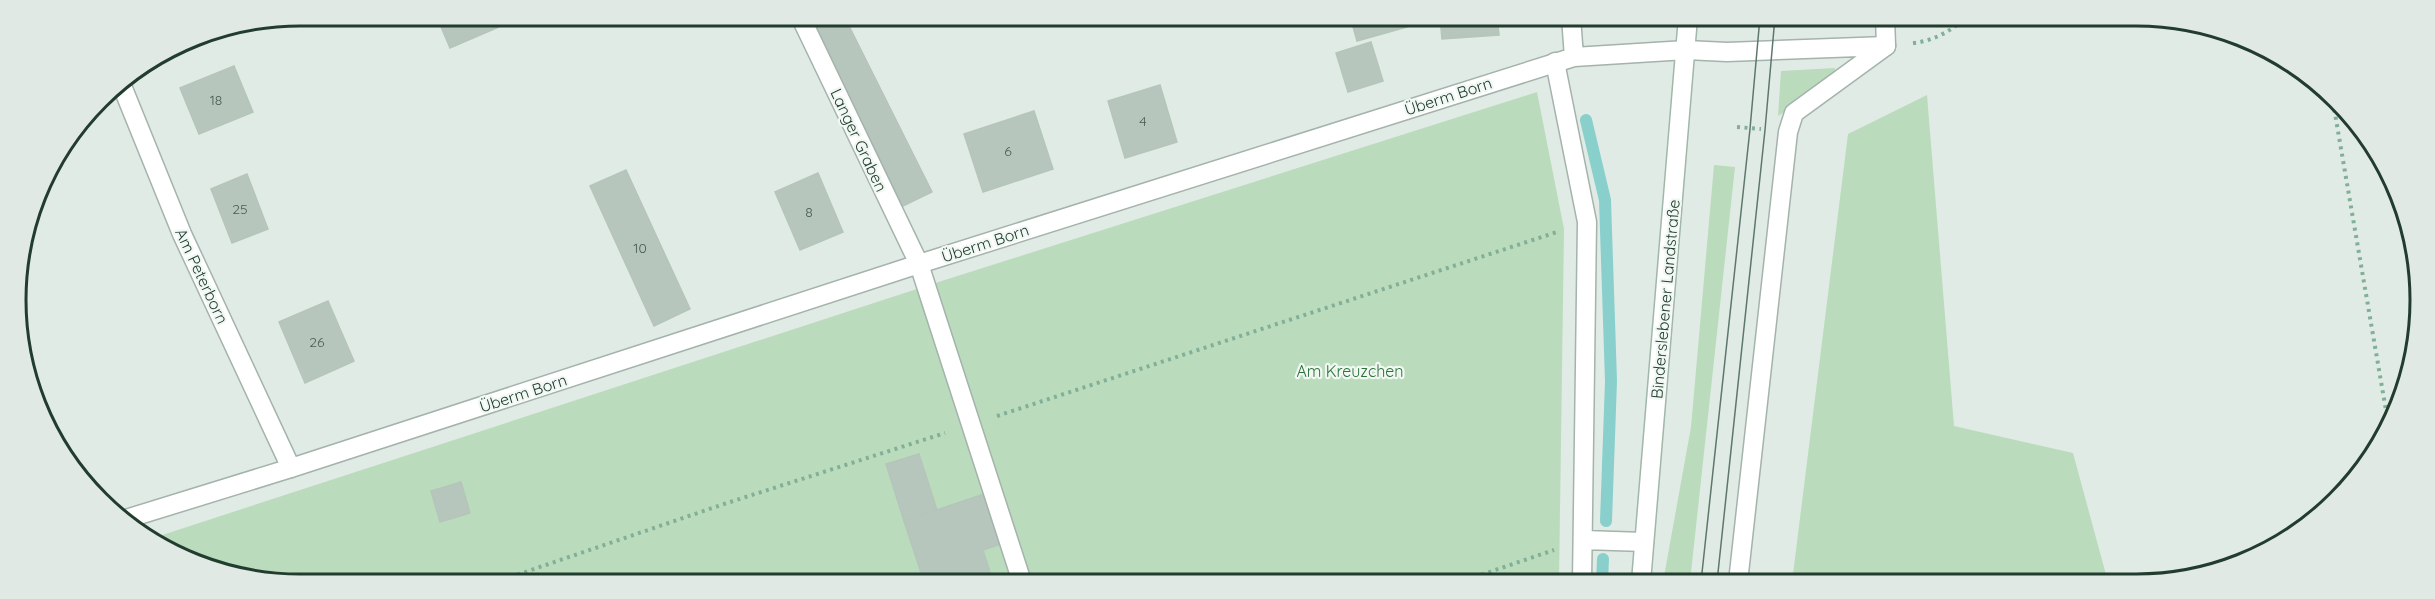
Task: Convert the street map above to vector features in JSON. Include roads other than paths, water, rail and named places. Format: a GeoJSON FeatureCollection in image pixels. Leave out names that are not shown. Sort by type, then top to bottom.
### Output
{"type":"FeatureCollection","features":[{"type":"Feature","properties":{"kind":"street","name":"Langer Graben"},"geometry":{"type":"LineString","coordinates":[[805,26],[919,264],[1019,574]]}},
{"type":"Feature","properties":{"kind":"street"},"geometry":{"type":"LineString","coordinates":[[1572,26],[1574,57]]}},
{"type":"Feature","properties":{"kind":"street","name":"Binderslebener Landstraße"},"geometry":{"type":"LineString","coordinates":[[1642,574],[1687,26]]}},
{"type":"Feature","properties":{"kind":"street"},"geometry":{"type":"LineString","coordinates":[[1739,574],[1788,132],[1794,113],[1886,46],[1885,26]]}},
{"type":"Feature","properties":{"kind":"street","name":"Überm Born"},"geometry":{"type":"LineString","coordinates":[[133,517],[1555,62],[1574,57],[1686,50],[1727,52],[1886,46]]}},
{"type":"Feature","properties":{"kind":"street"},"geometry":{"type":"LineString","coordinates":[[1555,62],[1587,222],[1582,574]]}},
{"type":"Feature","properties":{"kind":"street","name":"Am Peterborn"},"geometry":{"type":"LineString","coordinates":[[123,90],[182,234],[291,468]]}},
{"type":"Feature","properties":{"kind":"street"},"geometry":{"type":"LineString","coordinates":[[1584,540],[1644,542]]}},
{"type":"Feature","properties":{"kind":"waterway"},"geometry":{"type":"LineString","coordinates":[[1586,120],[1605,200],[1611,381],[1606,521]]}},
{"type":"Feature","properties":{"kind":"waterway"},"geometry":{"type":"LineString","coordinates":[[1602,574],[1603,559]]}},
{"type":"Feature","properties":{"kind":"tram line"},"geometry":{"type":"LineString","coordinates":[[1702,574],[1759,26]]}},
{"type":"Feature","properties":{"kind":"tram line"},"geometry":{"type":"LineString","coordinates":[[1718,574],[1774,26]]}},
{"type":"Feature","properties":{"kind":"park label","name":"Am Kreuzchen"},"geometry":{"type":"Point","coordinates":[1350,371]}}]}
